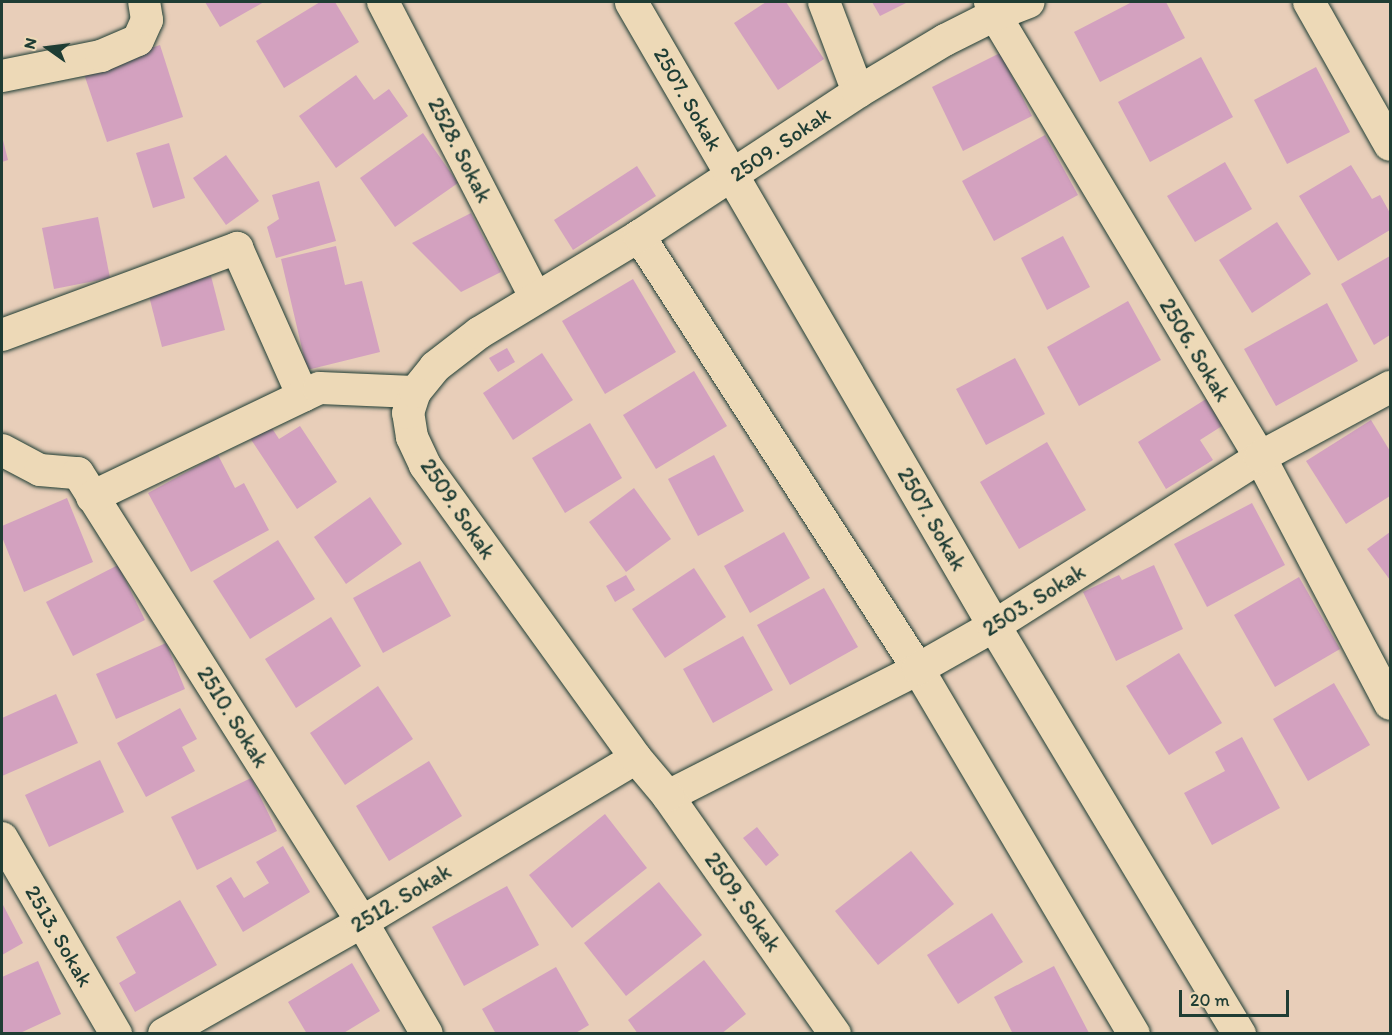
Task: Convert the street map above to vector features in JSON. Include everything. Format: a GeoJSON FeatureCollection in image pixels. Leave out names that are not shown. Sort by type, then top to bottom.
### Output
{"type":"FeatureCollection","features":[{"type":"Feature","properties":{"kind":"street"},"geometry":{"type":"LineString","coordinates":[[2,76],[101,56],[138,40],[147,20],[144,2]]}},
{"type":"Feature","properties":{"kind":"street","name":"2528. Sokak"},"geometry":{"type":"LineString","coordinates":[[383,2],[536,298]]}},
{"type":"Feature","properties":{"kind":"street","name":"2507. Sokak"},"geometry":{"type":"LineString","coordinates":[[631,2],[994,626],[1239,1034]]}},
{"type":"Feature","properties":{"kind":"street"},"geometry":{"type":"LineString","coordinates":[[824,2],[858,92]]}},
{"type":"Feature","properties":{"kind":"street","name":"2509. Sokak"},"geometry":{"type":"LineString","coordinates":[[836,1034],[668,796],[636,758],[425,465],[412,437],[408,413],[415,392],[444,360],[479,333],[639,236],[858,92],[945,40],[992,8],[1029,2]]}},
{"type":"Feature","properties":{"kind":"street"},"geometry":{"type":"LineString","coordinates":[[1309,2],[1390,145]]}},
{"type":"Feature","properties":{"kind":"street","name":"2506. Sokak"},"geometry":{"type":"LineString","coordinates":[[992,8],[1260,458],[1390,704]]}},
{"type":"Feature","properties":{"kind":"street"},"geometry":{"type":"LineString","coordinates":[[639,236],[918,669],[1134,1034]]}},
{"type":"Feature","properties":{"kind":"street"},"geometry":{"type":"LineString","coordinates":[[2,335],[237,248],[303,396]]}},
{"type":"Feature","properties":{"kind":"street","name":"2503. Sokak"},"geometry":{"type":"LineString","coordinates":[[668,796],[918,669],[994,626],[1260,458],[1390,387]]}},
{"type":"Feature","properties":{"kind":"street"},"geometry":{"type":"LineString","coordinates":[[92,496],[319,388],[415,392]]}},
{"type":"Feature","properties":{"kind":"street","name":"2510. Sokak"},"geometry":{"type":"LineString","coordinates":[[2,450],[40,470],[78,472],[362,922],[427,1034]]}},
{"type":"Feature","properties":{"kind":"street","name":"2512. Sokak"},"geometry":{"type":"LineString","coordinates":[[164,1034],[362,922],[636,758]]}},
{"type":"Feature","properties":{"kind":"street","name":"2513. Sokak"},"geometry":{"type":"LineString","coordinates":[[2,838],[116,1034]]}},
{"type":"Feature","properties":{"kind":"building"},"geometry":{"type":"Polygon","coordinates":[[[205,2],[264,2],[220,27],[205,2]]]}},
{"type":"Feature","properties":{"kind":"building"},"geometry":{"type":"Polygon","coordinates":[[[320,2],[335,2],[359,42],[284,88],[256,41],[320,2]]]}},
{"type":"Feature","properties":{"kind":"building"},"geometry":{"type":"Polygon","coordinates":[[[766,2],[786,2],[824,59],[778,90],[734,23],[766,2]]]}},
{"type":"Feature","properties":{"kind":"building"},"geometry":{"type":"Polygon","coordinates":[[[872,2],[908,2],[880,16],[872,2]]]}},
{"type":"Feature","properties":{"kind":"building"},"geometry":{"type":"Polygon","coordinates":[[[1132,2],[1166,2],[1185,38],[1100,82],[1074,32],[1132,2]]]}},
{"type":"Feature","properties":{"kind":"building"},"geometry":{"type":"Polygon","coordinates":[[[160,45],[183,117],[107,142],[83,71],[160,45]]]}},
{"type":"Feature","properties":{"kind":"building"},"geometry":{"type":"Polygon","coordinates":[[[1000,53],[1032,116],[963,151],[932,87],[1000,53]]]}},
{"type":"Feature","properties":{"kind":"building"},"geometry":{"type":"Polygon","coordinates":[[[1201,57],[1233,117],[1150,162],[1118,102],[1201,57]]]}},
{"type":"Feature","properties":{"kind":"building"},"geometry":{"type":"Polygon","coordinates":[[[1316,67],[1350,132],[1287,164],[1254,100],[1316,67]]]}},
{"type":"Feature","properties":{"kind":"building"},"geometry":{"type":"Polygon","coordinates":[[[356,75],[374,100],[389,89],[408,116],[336,168],[299,116],[356,75]]]}},
{"type":"Feature","properties":{"kind":"building"},"geometry":{"type":"Polygon","coordinates":[[[423,133],[458,183],[395,227],[360,178],[423,133]]]}},
{"type":"Feature","properties":{"kind":"building"},"geometry":{"type":"Polygon","coordinates":[[[1045,135],[1078,195],[994,241],[962,181],[1045,135]]]}},
{"type":"Feature","properties":{"kind":"building"},"geometry":{"type":"Polygon","coordinates":[[[2,136],[8,160],[2,162],[2,136]]]}},
{"type":"Feature","properties":{"kind":"building"},"geometry":{"type":"Polygon","coordinates":[[[169,143],[185,198],[153,208],[136,153],[169,143]]]}},
{"type":"Feature","properties":{"kind":"building"},"geometry":{"type":"Polygon","coordinates":[[[226,155],[259,201],[226,225],[193,178],[226,155]]]}},
{"type":"Feature","properties":{"kind":"building"},"geometry":{"type":"Polygon","coordinates":[[[1225,162],[1252,209],[1195,242],[1167,196],[1225,162]]]}},
{"type":"Feature","properties":{"kind":"building"},"geometry":{"type":"Polygon","coordinates":[[[1351,165],[1372,199],[1380,195],[1390,213],[1390,230],[1338,261],[1299,196],[1351,165]]]}},
{"type":"Feature","properties":{"kind":"building"},"geometry":{"type":"Polygon","coordinates":[[[637,166],[656,196],[573,250],[554,220],[637,166]]]}},
{"type":"Feature","properties":{"kind":"building"},"geometry":{"type":"Polygon","coordinates":[[[319,181],[336,241],[276,258],[267,227],[279,219],[272,195],[319,181]]]}},
{"type":"Feature","properties":{"kind":"building"},"geometry":{"type":"Polygon","coordinates":[[[471,213],[501,272],[461,292],[412,243],[471,213]]]}},
{"type":"Feature","properties":{"kind":"building"},"geometry":{"type":"Polygon","coordinates":[[[98,217],[110,278],[54,289],[42,228],[98,217]]]}},
{"type":"Feature","properties":{"kind":"building"},"geometry":{"type":"Polygon","coordinates":[[[1277,222],[1311,274],[1252,313],[1219,260],[1277,222]]]}},
{"type":"Feature","properties":{"kind":"building"},"geometry":{"type":"Polygon","coordinates":[[[1063,236],[1090,287],[1047,310],[1021,258],[1063,236]]]}},
{"type":"Feature","properties":{"kind":"building"},"geometry":{"type":"Polygon","coordinates":[[[336,246],[345,285],[362,281],[380,352],[307,370],[281,259],[336,246]]]}},
{"type":"Feature","properties":{"kind":"building"},"geometry":{"type":"Polygon","coordinates":[[[1390,256],[1390,335],[1374,345],[1341,284],[1390,256]]]}},
{"type":"Feature","properties":{"kind":"building"},"geometry":{"type":"Polygon","coordinates":[[[211,276],[225,330],[162,347],[148,292],[211,276]]]}},
{"type":"Feature","properties":{"kind":"building"},"geometry":{"type":"Polygon","coordinates":[[[633,279],[676,352],[605,394],[562,321],[633,279]]]}},
{"type":"Feature","properties":{"kind":"building"},"geometry":{"type":"Polygon","coordinates":[[[1128,301],[1161,360],[1079,406],[1047,347],[1128,301]]]}},
{"type":"Feature","properties":{"kind":"building"},"geometry":{"type":"Polygon","coordinates":[[[1327,303],[1358,361],[1276,406],[1244,349],[1327,303]]]}},
{"type":"Feature","properties":{"kind":"building"},"geometry":{"type":"Polygon","coordinates":[[[507,348],[515,362],[498,372],[489,358],[507,348]]]}},
{"type":"Feature","properties":{"kind":"building"},"geometry":{"type":"Polygon","coordinates":[[[542,353],[573,400],[513,440],[483,393],[542,353]]]}},
{"type":"Feature","properties":{"kind":"building"},"geometry":{"type":"Polygon","coordinates":[[[1015,358],[1045,414],[986,445],[956,389],[1015,358]]]}},
{"type":"Feature","properties":{"kind":"building"},"geometry":{"type":"Polygon","coordinates":[[[694,371],[727,426],[656,469],[623,415],[694,371]]]}},
{"type":"Feature","properties":{"kind":"building"},"geometry":{"type":"Polygon","coordinates":[[[1206,399],[1222,426],[1200,440],[1213,460],[1166,489],[1138,442],[1206,399]]]}},
{"type":"Feature","properties":{"kind":"building"},"geometry":{"type":"Polygon","coordinates":[[[266,419],[279,439],[300,426],[337,482],[297,509],[246,432],[266,419]]]}},
{"type":"Feature","properties":{"kind":"building"},"geometry":{"type":"Polygon","coordinates":[[[1371,420],[1390,451],[1390,496],[1346,524],[1306,461],[1371,420]]]}},
{"type":"Feature","properties":{"kind":"building"},"geometry":{"type":"Polygon","coordinates":[[[590,423],[622,478],[565,513],[532,458],[590,423]]]}},
{"type":"Feature","properties":{"kind":"building"},"geometry":{"type":"Polygon","coordinates":[[[1047,442],[1086,510],[1019,549],[980,482],[1047,442]]]}},
{"type":"Feature","properties":{"kind":"building"},"geometry":{"type":"Polygon","coordinates":[[[218,455],[235,488],[244,483],[269,530],[191,572],[148,493],[218,455]]]}},
{"type":"Feature","properties":{"kind":"building"},"geometry":{"type":"Polygon","coordinates":[[[714,455],[744,511],[698,536],[668,479],[714,455]]]}},
{"type":"Feature","properties":{"kind":"building"},"geometry":{"type":"Polygon","coordinates":[[[634,488],[671,539],[626,572],[589,522],[634,488]]]}},
{"type":"Feature","properties":{"kind":"building"},"geometry":{"type":"Polygon","coordinates":[[[370,497],[402,544],[346,584],[314,537],[370,497]]]}},
{"type":"Feature","properties":{"kind":"building"},"geometry":{"type":"Polygon","coordinates":[[[67,498],[93,562],[24,592],[2,537],[2,526],[67,498]]]}},
{"type":"Feature","properties":{"kind":"building"},"geometry":{"type":"Polygon","coordinates":[[[1252,503],[1285,565],[1207,607],[1174,544],[1252,503]]]}},
{"type":"Feature","properties":{"kind":"building"},"geometry":{"type":"Polygon","coordinates":[[[784,532],[810,578],[750,613],[724,566],[784,532]]]}},
{"type":"Feature","properties":{"kind":"building"},"geometry":{"type":"Polygon","coordinates":[[[1390,532],[1390,580],[1367,549],[1390,532]]]}},
{"type":"Feature","properties":{"kind":"building"},"geometry":{"type":"Polygon","coordinates":[[[278,540],[315,599],[250,639],[213,581],[278,540]]]}},
{"type":"Feature","properties":{"kind":"building"},"geometry":{"type":"Polygon","coordinates":[[[420,561],[451,616],[383,653],[353,598],[420,561]]]}},
{"type":"Feature","properties":{"kind":"building"},"geometry":{"type":"Polygon","coordinates":[[[118,565],[145,620],[73,656],[46,602],[118,565]]]}},
{"type":"Feature","properties":{"kind":"building"},"geometry":{"type":"Polygon","coordinates":[[[1154,565],[1183,629],[1116,661],[1083,592],[1119,575],[1122,580],[1154,565]]]}},
{"type":"Feature","properties":{"kind":"building"},"geometry":{"type":"Polygon","coordinates":[[[694,568],[726,617],[665,658],[632,609],[694,568]]]}},
{"type":"Feature","properties":{"kind":"building"},"geometry":{"type":"Polygon","coordinates":[[[626,575],[635,590],[615,602],[606,586],[626,575]]]}},
{"type":"Feature","properties":{"kind":"building"},"geometry":{"type":"Polygon","coordinates":[[[1299,577],[1340,649],[1275,687],[1234,615],[1299,577]]]}},
{"type":"Feature","properties":{"kind":"building"},"geometry":{"type":"Polygon","coordinates":[[[824,588],[858,647],[790,685],[757,625],[824,588]]]}},
{"type":"Feature","properties":{"kind":"building"},"geometry":{"type":"Polygon","coordinates":[[[331,617],[361,666],[296,708],[265,659],[331,617]]]}},
{"type":"Feature","properties":{"kind":"building"},"geometry":{"type":"Polygon","coordinates":[[[743,636],[773,690],[713,723],[683,669],[743,636]]]}},
{"type":"Feature","properties":{"kind":"building"},"geometry":{"type":"Polygon","coordinates":[[[166,643],[185,689],[116,719],[96,674],[166,643]]]}},
{"type":"Feature","properties":{"kind":"building"},"geometry":{"type":"Polygon","coordinates":[[[1179,653],[1222,723],[1169,755],[1126,686],[1179,653]]]}},
{"type":"Feature","properties":{"kind":"building"},"geometry":{"type":"Polygon","coordinates":[[[1334,683],[1370,745],[1308,781],[1273,719],[1334,683]]]}},
{"type":"Feature","properties":{"kind":"building"},"geometry":{"type":"Polygon","coordinates":[[[378,686],[413,739],[345,785],[310,733],[378,686]]]}},
{"type":"Feature","properties":{"kind":"building"},"geometry":{"type":"Polygon","coordinates":[[[56,694],[78,743],[2,776],[2,718],[56,694]]]}},
{"type":"Feature","properties":{"kind":"building"},"geometry":{"type":"Polygon","coordinates":[[[180,708],[197,739],[182,747],[195,771],[146,797],[117,743],[180,708]]]}},
{"type":"Feature","properties":{"kind":"building"},"geometry":{"type":"Polygon","coordinates":[[[1242,737],[1280,808],[1212,845],[1184,793],[1225,771],[1215,752],[1242,737]]]}},
{"type":"Feature","properties":{"kind":"building"},"geometry":{"type":"Polygon","coordinates":[[[100,760],[124,812],[49,847],[25,795],[100,760]]]}},
{"type":"Feature","properties":{"kind":"building"},"geometry":{"type":"Polygon","coordinates":[[[429,761],[462,816],[389,861],[356,806],[429,761]]]}},
{"type":"Feature","properties":{"kind":"building"},"geometry":{"type":"Polygon","coordinates":[[[251,778],[277,831],[197,870],[171,817],[251,778]]]}},
{"type":"Feature","properties":{"kind":"building"},"geometry":{"type":"Polygon","coordinates":[[[605,814],[647,868],[572,928],[529,875],[605,814]]]}},
{"type":"Feature","properties":{"kind":"building"},"geometry":{"type":"Polygon","coordinates":[[[757,827],[779,855],[766,866],[743,838],[757,827]]]}},
{"type":"Feature","properties":{"kind":"building"},"geometry":{"type":"Polygon","coordinates":[[[283,846],[310,892],[243,932],[216,886],[231,877],[244,898],[269,883],[256,862],[283,846]]]}},
{"type":"Feature","properties":{"kind":"building"},"geometry":{"type":"Polygon","coordinates":[[[911,851],[954,904],[878,965],[835,911],[911,851]]]}},
{"type":"Feature","properties":{"kind":"building"},"geometry":{"type":"Polygon","coordinates":[[[659,882],[702,935],[626,996],[584,943],[659,882]]]}},
{"type":"Feature","properties":{"kind":"building"},"geometry":{"type":"Polygon","coordinates":[[[507,886],[539,945],[464,986],[432,927],[507,886]]]}},
{"type":"Feature","properties":{"kind":"building"},"geometry":{"type":"Polygon","coordinates":[[[180,900],[217,965],[135,1012],[119,983],[136,973],[116,937],[180,900]]]}},
{"type":"Feature","properties":{"kind":"building"},"geometry":{"type":"Polygon","coordinates":[[[2,903],[23,943],[2,955],[2,903]]]}},
{"type":"Feature","properties":{"kind":"building"},"geometry":{"type":"Polygon","coordinates":[[[992,913],[1023,962],[958,1004],[927,955],[992,913]]]}},
{"type":"Feature","properties":{"kind":"building"},"geometry":{"type":"Polygon","coordinates":[[[704,960],[746,1014],[721,1034],[638,1034],[628,1020],[704,960]]]}},
{"type":"Feature","properties":{"kind":"building"},"geometry":{"type":"Polygon","coordinates":[[[38,961],[61,1014],[18,1034],[2,1034],[2,977],[38,961]]]}},
{"type":"Feature","properties":{"kind":"building"},"geometry":{"type":"Polygon","coordinates":[[[352,963],[380,1011],[342,1034],[307,1034],[288,1002],[352,963]]]}},
{"type":"Feature","properties":{"kind":"building"},"geometry":{"type":"Polygon","coordinates":[[[1054,966],[1089,1033],[1013,1034],[994,997],[1054,966]]]}},
{"type":"Feature","properties":{"kind":"building"},"geometry":{"type":"Polygon","coordinates":[[[556,967],[589,1025],[574,1034],[496,1034],[482,1009],[556,967]]]}}]}
